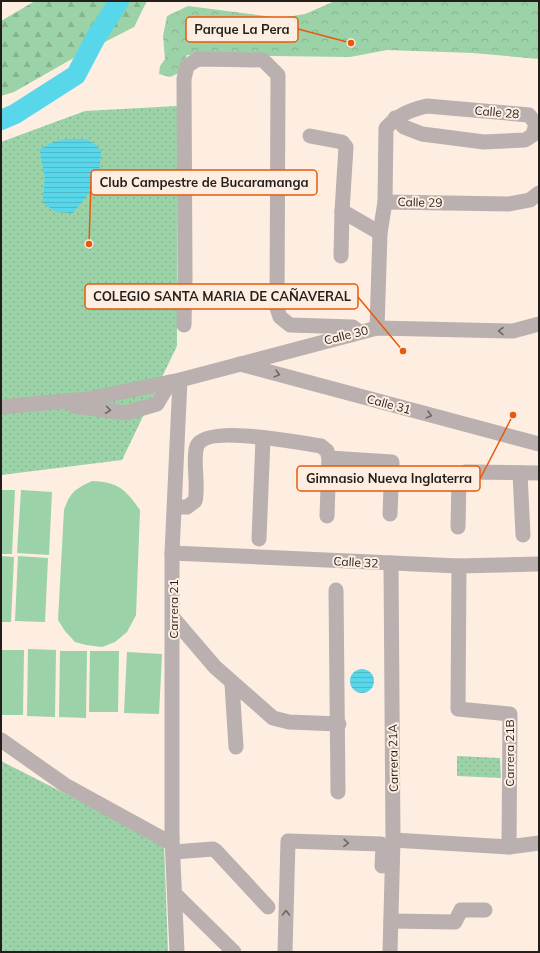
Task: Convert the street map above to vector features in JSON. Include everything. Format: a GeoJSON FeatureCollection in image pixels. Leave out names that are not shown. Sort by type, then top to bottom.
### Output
{"type":"FeatureCollection","features":[{"type":"Feature","properties":{"kind":"street"},"geometry":{"type":"LineString","coordinates":[[184,325],[186,277],[184,79],[187,66],[198,59],[263,60],[278,75],[277,308],[280,317],[290,325],[353,327],[358,331]]}},
{"type":"Feature","properties":{"kind":"street","name":"Calle 28"},"geometry":{"type":"LineString","coordinates":[[427,106],[529,115],[536,124],[533,135],[525,140],[484,142],[422,134],[404,126],[395,118],[412,110],[427,106]]}},
{"type":"Feature","properties":{"kind":"street"},"geometry":{"type":"LineString","coordinates":[[385,202],[386,128],[395,118]]}},
{"type":"Feature","properties":{"kind":"street"},"geometry":{"type":"LineString","coordinates":[[310,136],[342,142],[346,147],[341,256]]}},
{"type":"Feature","properties":{"kind":"street","name":"Calle 29"},"geometry":{"type":"LineString","coordinates":[[377,328],[380,233],[385,202],[509,204],[530,200],[539,193]]}},
{"type":"Feature","properties":{"kind":"street"},"geometry":{"type":"LineString","coordinates":[[342,211],[380,233]]}},
{"type":"Feature","properties":{"kind":"street","name":"Calle 30"},"geometry":{"type":"LineString","coordinates":[[56,403],[88,399],[175,381],[358,331],[377,328],[513,331],[539,324]]}},
{"type":"Feature","properties":{"kind":"street","name":"Calle 31"},"geometry":{"type":"LineString","coordinates":[[239,364],[539,444]]}},
{"type":"Feature","properties":{"kind":"street"},"geometry":{"type":"LineString","coordinates":[[1,407],[56,403],[126,413],[157,404],[175,381]]}},
{"type":"Feature","properties":{"kind":"street","name":"Carrera 21"},"geometry":{"type":"LineString","coordinates":[[175,381],[175,508],[172,552],[173,845],[176,952]]}},
{"type":"Feature","properties":{"kind":"street"},"geometry":{"type":"LineString","coordinates":[[175,508],[187,507],[195,501],[196,448],[205,438],[221,435],[263,438],[321,446],[327,451],[329,458],[327,516]]}},
{"type":"Feature","properties":{"kind":"street"},"geometry":{"type":"LineString","coordinates":[[259,539],[263,438]]}},
{"type":"Feature","properties":{"kind":"street"},"geometry":{"type":"LineString","coordinates":[[329,458],[392,462],[390,514]]}},
{"type":"Feature","properties":{"kind":"street"},"geometry":{"type":"LineString","coordinates":[[458,527],[459,477],[466,472],[539,473]]}},
{"type":"Feature","properties":{"kind":"street"},"geometry":{"type":"LineString","coordinates":[[520,473],[523,535]]}},
{"type":"Feature","properties":{"kind":"street","name":"Calle 32"},"geometry":{"type":"LineString","coordinates":[[172,552],[391,564],[459,566],[539,564]]}},
{"type":"Feature","properties":{"kind":"street","name":"Carrera 21A"},"geometry":{"type":"LineString","coordinates":[[390,952],[393,840],[391,564]]}},
{"type":"Feature","properties":{"kind":"street","name":"Carrera 21B"},"geometry":{"type":"LineString","coordinates":[[459,566],[458,709],[510,714],[509,847]]}},
{"type":"Feature","properties":{"kind":"street"},"geometry":{"type":"LineString","coordinates":[[336,590],[339,724],[338,792]]}},
{"type":"Feature","properties":{"kind":"street"},"geometry":{"type":"LineString","coordinates":[[173,618],[232,684],[273,718],[289,722],[339,724]]}},
{"type":"Feature","properties":{"kind":"street"},"geometry":{"type":"LineString","coordinates":[[232,684],[236,747]]}},
{"type":"Feature","properties":{"kind":"street"},"geometry":{"type":"LineString","coordinates":[[1,740],[65,785],[173,845],[213,849],[268,907]]}},
{"type":"Feature","properties":{"kind":"street"},"geometry":{"type":"LineString","coordinates":[[285,952],[287,843],[291,840],[382,845],[380,952]]}},
{"type":"Feature","properties":{"kind":"street"},"geometry":{"type":"LineString","coordinates":[[393,840],[509,847],[539,843]]}},
{"type":"Feature","properties":{"kind":"street"},"geometry":{"type":"LineString","coordinates":[[175,894],[234,952]]}},
{"type":"Feature","properties":{"kind":"street"},"geometry":{"type":"LineString","coordinates":[[391,921],[456,922],[461,910],[485,910]]}},
{"type":"Feature","properties":{"kind":"green space"},"geometry":{"type":"Polygon","coordinates":[[[35,1],[147,1],[134,27],[70,60],[14,92],[1,96],[1,21],[35,1]]]}},
{"type":"Feature","properties":{"kind":"green space"},"geometry":{"type":"Polygon","coordinates":[[[335,1],[539,1],[539,59],[473,53],[387,50],[350,57],[187,55],[179,73],[170,77],[159,74],[160,66],[165,59],[163,36],[167,16],[188,6],[281,18],[305,14],[335,1]]]}},
{"type":"Feature","properties":{"kind":"green space"},"geometry":{"type":"Polygon","coordinates":[[[177,106],[177,346],[122,460],[1,475],[1,142],[85,111],[177,106]]]}},
{"type":"Feature","properties":{"kind":"green space"},"geometry":{"type":"Polygon","coordinates":[[[92,481],[108,483],[120,488],[130,497],[140,510],[136,615],[127,632],[115,642],[102,647],[75,642],[58,620],[64,510],[71,495],[81,486],[92,481]]]}},
{"type":"Feature","properties":{"kind":"green space"},"geometry":{"type":"Polygon","coordinates":[[[1,490],[15,490],[12,554],[1,554],[1,490]]]}},
{"type":"Feature","properties":{"kind":"green space"},"geometry":{"type":"Polygon","coordinates":[[[21,490],[52,492],[49,555],[17,553],[21,490]]]}},
{"type":"Feature","properties":{"kind":"green space"},"geometry":{"type":"Polygon","coordinates":[[[1,556],[14,557],[11,622],[1,622],[1,556]]]}},
{"type":"Feature","properties":{"kind":"green space"},"geometry":{"type":"Polygon","coordinates":[[[18,556],[48,558],[45,622],[15,621],[18,556]]]}},
{"type":"Feature","properties":{"kind":"green space"},"geometry":{"type":"Polygon","coordinates":[[[28,649],[56,650],[55,717],[27,716],[28,649]]]}},
{"type":"Feature","properties":{"kind":"green space"},"geometry":{"type":"Polygon","coordinates":[[[1,650],[24,650],[23,715],[1,715],[1,650]]]}},
{"type":"Feature","properties":{"kind":"green space"},"geometry":{"type":"Polygon","coordinates":[[[60,651],[87,651],[86,718],[59,717],[60,651]]]}},
{"type":"Feature","properties":{"kind":"green space"},"geometry":{"type":"Polygon","coordinates":[[[90,651],[119,651],[118,712],[89,712],[90,651]]]}},
{"type":"Feature","properties":{"kind":"green space"},"geometry":{"type":"Polygon","coordinates":[[[127,652],[162,654],[159,714],[124,713],[127,652]]]}},
{"type":"Feature","properties":{"kind":"green space"},"geometry":{"type":"Polygon","coordinates":[[[457,756],[500,758],[501,778],[457,776],[457,756]]]}},
{"type":"Feature","properties":{"kind":"green space"},"geometry":{"type":"Polygon","coordinates":[[[1,761],[164,844],[168,952],[1,952],[1,761]]]}},
{"type":"Feature","properties":{"kind":"water"},"geometry":{"type":"Polygon","coordinates":[[[66,139],[86,139],[93,143],[101,151],[98,189],[89,193],[73,213],[56,212],[43,203],[44,177],[40,149],[53,142],[66,139]]]}},
{"type":"Feature","properties":{"kind":"water"},"geometry":{"type":"Polygon","coordinates":[[[362,669],[371,672],[374,681],[371,690],[362,693],[353,690],[350,681],[353,672],[362,669]]]}},
{"type":"Feature","properties":{"kind":"waterway"},"geometry":{"type":"LineString","coordinates":[[1,120],[15,114],[76,75],[96,37],[119,1]]}},
{"type":"Feature","properties":{"kind":"place","name":"Parque La Pera"},"geometry":{"type":"Point","coordinates":[351,43]}},
{"type":"Feature","properties":{"kind":"place","name":"Club Campestre de Bucaramanga"},"geometry":{"type":"Point","coordinates":[89,244]}},
{"type":"Feature","properties":{"kind":"place","name":"COLEGIO SANTA MARIA DE CAÑAVERAL"},"geometry":{"type":"Point","coordinates":[403,351]}},
{"type":"Feature","properties":{"kind":"place","name":"Gimnasio Nueva Inglaterra"},"geometry":{"type":"Point","coordinates":[513,415]}}]}
